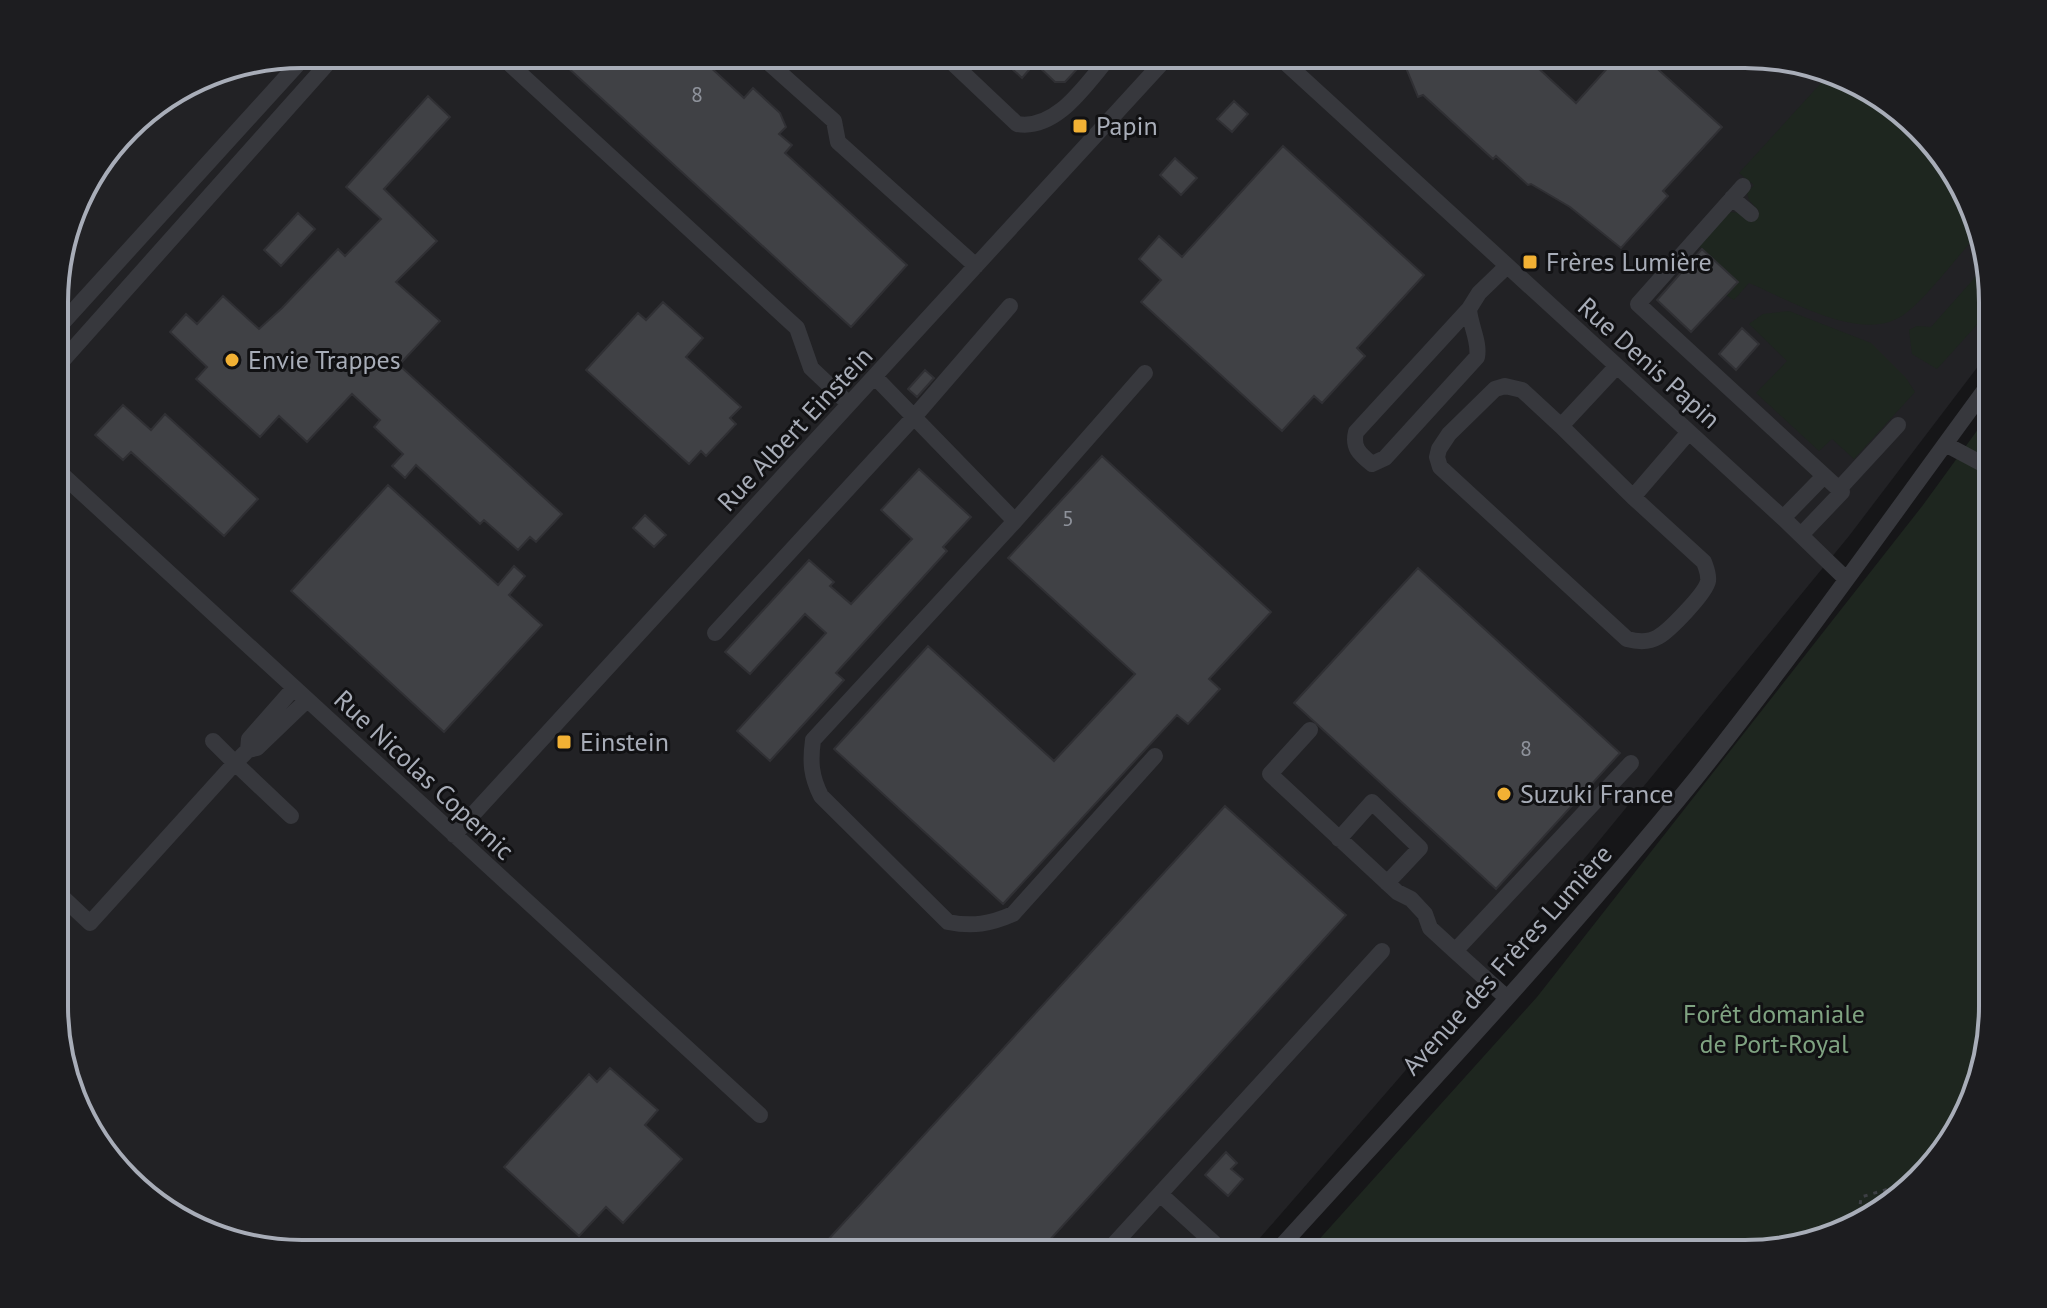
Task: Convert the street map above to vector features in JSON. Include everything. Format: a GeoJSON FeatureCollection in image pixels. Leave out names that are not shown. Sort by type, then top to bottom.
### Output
{"type":"FeatureCollection","features":[{"type":"Feature","properties":{"kind":"street"},"geometry":{"type":"LineString","coordinates":[[68,355],[324,68]]}},
{"type":"Feature","properties":{"kind":"street"},"geometry":{"type":"LineString","coordinates":[[514,68],[797,328],[811,368],[849,404]]}},
{"type":"Feature","properties":{"kind":"street"},"geometry":{"type":"LineString","coordinates":[[775,68],[834,121],[838,142],[976,266]]}},
{"type":"Feature","properties":{"kind":"street"},"geometry":{"type":"LineString","coordinates":[[958,68],[1017,124],[1026,125],[1040,124],[1055,117],[1099,68]]}},
{"type":"Feature","properties":{"kind":"street","name":"Rue Albert Einstein"},"geometry":{"type":"LineString","coordinates":[[454,835],[1157,68]]}},
{"type":"Feature","properties":{"kind":"street","name":"Rue Denis Papin"},"geometry":{"type":"LineString","coordinates":[[1291,68],[1846,579]]}},
{"type":"Feature","properties":{"kind":"street"},"geometry":{"type":"LineString","coordinates":[[68,317],[294,69]]}},
{"type":"Feature","properties":{"kind":"street"},"geometry":{"type":"LineString","coordinates":[[1751,214],[1738,192],[1638,304],[1842,492],[1801,535]]}},
{"type":"Feature","properties":{"kind":"street"},"geometry":{"type":"LineString","coordinates":[[1469,309],[1470,324],[1479,349],[1477,357],[1385,458],[1372,464],[1356,449],[1356,432],[1469,309],[1479,293],[1507,266]]}},
{"type":"Feature","properties":{"kind":"street"},"geometry":{"type":"LineString","coordinates":[[715,633],[914,417],[1010,306]]}},
{"type":"Feature","properties":{"kind":"street"},"geometry":{"type":"LineString","coordinates":[[1561,426],[1617,366]]}},
{"type":"Feature","properties":{"kind":"street"},"geometry":{"type":"LineString","coordinates":[[1145,373],[1015,521],[813,740],[810,760],[813,779],[821,796],[948,922],[969,926],[993,923],[1013,914],[1155,756]]}},
{"type":"Feature","properties":{"kind":"street"},"geometry":{"type":"LineString","coordinates":[[875,377],[1015,521]]}},
{"type":"Feature","properties":{"kind":"street"},"geometry":{"type":"LineString","coordinates":[[1505,386],[1522,390],[1633,497],[1704,562],[1708,572],[1703,592],[1671,625],[1660,636],[1639,643],[1627,639],[1440,467],[1437,457],[1449,434],[1495,389],[1505,386]]}},
{"type":"Feature","properties":{"kind":"street","name":"Avenue des Frères Lumière"},"geometry":{"type":"LineString","coordinates":[[1287,1239],[1507,998],[1697,775],[1978,399]]}},
{"type":"Feature","properties":{"kind":"street"},"geometry":{"type":"LineString","coordinates":[[1839,489],[1898,425]]}},
{"type":"Feature","properties":{"kind":"street"},"geometry":{"type":"LineString","coordinates":[[1633,497],[1689,432]]}},
{"type":"Feature","properties":{"kind":"street"},"geometry":{"type":"LineString","coordinates":[[1945,444],[1978,462]]}},
{"type":"Feature","properties":{"kind":"street"},"geometry":{"type":"LineString","coordinates":[[1783,518],[1824,476]]}},
{"type":"Feature","properties":{"kind":"street","name":"Rue Nicolas Copernic"},"geometry":{"type":"LineString","coordinates":[[68,480],[760,1115]]}},
{"type":"Feature","properties":{"kind":"street"},"geometry":{"type":"LineString","coordinates":[[68,902],[90,923],[248,750],[249,739],[301,694]]}},
{"type":"Feature","properties":{"kind":"street"},"geometry":{"type":"LineString","coordinates":[[1310,730],[1270,774],[1387,883],[1411,899],[1425,914],[1430,928],[1507,998]]}},
{"type":"Feature","properties":{"kind":"street"},"geometry":{"type":"LineString","coordinates":[[213,741],[291,816]]}},
{"type":"Feature","properties":{"kind":"street"},"geometry":{"type":"LineString","coordinates":[[1455,951],[1631,763]]}},
{"type":"Feature","properties":{"kind":"street"},"geometry":{"type":"LineString","coordinates":[[1339,839],[1372,802],[1420,848],[1387,883]]}},
{"type":"Feature","properties":{"kind":"street"},"geometry":{"type":"LineString","coordinates":[[1118,1239],[1382,951]]}},
{"type":"Feature","properties":{"kind":"street"},"geometry":{"type":"LineString","coordinates":[[1160,1194],[1210,1239]]}},
{"type":"Feature","properties":{"kind":"path"},"geometry":{"type":"LineString","coordinates":[[1860,1210],[1861,1197],[1890,1188]]}},
{"type":"Feature","properties":{"kind":"shaded area"},"geometry":{"type":"Polygon","coordinates":[[[302,68],[1745,68],[1775,70],[1820,80],[1875,108],[1899,126],[1931,160],[1948,185],[1961,213],[1977,272],[1978,366],[1849,536],[1589,853],[1259,1239],[302,1240],[242,1232],[199,1216],[172,1200],[126,1160],[99,1123],[80,1081],[70,1036],[68,1006],[68,302],[70,272],[80,227],[108,172],[148,126],[185,99],[227,80],[272,70],[302,68]]]}},
{"type":"Feature","properties":{"kind":"green space"},"geometry":{"type":"Polygon","coordinates":[[[1823,81],[1875,108],[1910,137],[1948,185],[1971,242],[1915,305],[1889,322],[1870,325],[1828,317],[1749,283],[1734,300],[1726,295],[1738,282],[1699,246],[1730,212],[1741,213],[1749,222],[1759,211],[1747,193],[1754,185],[1739,173],[1823,81]]]}},
{"type":"Feature","properties":{"kind":"green space"},"geometry":{"type":"Polygon","coordinates":[[[1977,275],[1978,324],[1937,369],[1912,354],[1909,330],[1917,326],[1931,327],[1977,275]]]}},
{"type":"Feature","properties":{"kind":"green space"},"geometry":{"type":"Polygon","coordinates":[[[1789,311],[1871,343],[1906,378],[1915,392],[1854,459],[1832,439],[1819,451],[1756,393],[1787,361],[1749,324],[1763,314],[1789,311]]]}},
{"type":"Feature","properties":{"kind":"green space","name":"Forêt domaniale de Port-Royal"},"geometry":{"type":"Polygon","coordinates":[[[1978,429],[1978,1021],[1967,1081],[1955,1109],[1921,1160],[1899,1182],[1862,1209],[1805,1232],[1760,1239],[1319,1239],[1537,997],[1923,505],[1978,429]]]}},
{"type":"Feature","properties":{"kind":"building"},"geometry":{"type":"Polygon","coordinates":[[[568,68],[711,68],[744,98],[753,88],[780,113],[786,127],[779,134],[792,145],[785,153],[907,265],[851,327],[568,68]]]}},
{"type":"Feature","properties":{"kind":"building"},"geometry":{"type":"Polygon","coordinates":[[[1011,68],[1031,68],[1022,78],[1011,68]]]}},
{"type":"Feature","properties":{"kind":"building"},"geometry":{"type":"Polygon","coordinates":[[[1040,68],[1078,68],[1065,82],[1055,82],[1040,68]]]}},
{"type":"Feature","properties":{"kind":"building"},"geometry":{"type":"Polygon","coordinates":[[[1406,68],[1538,68],[1576,103],[1607,68],[1657,68],[1722,127],[1663,191],[1668,196],[1621,248],[1570,207],[1528,185],[1496,156],[1493,159],[1423,95],[1418,97],[1406,68]]]}},
{"type":"Feature","properties":{"kind":"building"},"geometry":{"type":"Polygon","coordinates":[[[428,96],[450,117],[384,189],[437,241],[396,282],[440,321],[399,365],[562,514],[536,542],[530,537],[518,550],[484,520],[480,524],[416,465],[405,478],[392,466],[403,454],[374,427],[380,420],[352,394],[307,442],[279,416],[260,437],[196,379],[207,367],[170,332],[186,314],[197,324],[223,296],[259,329],[338,249],[345,256],[381,219],[346,187],[428,96]]]}},
{"type":"Feature","properties":{"kind":"building"},"geometry":{"type":"Polygon","coordinates":[[[1234,101],[1248,114],[1232,132],[1217,119],[1234,101]]]}},
{"type":"Feature","properties":{"kind":"building"},"geometry":{"type":"Polygon","coordinates":[[[1283,146],[1424,275],[1357,348],[1365,356],[1322,403],[1314,396],[1282,431],[1141,302],[1161,280],[1139,259],[1159,236],[1182,257],[1283,146]]]}},
{"type":"Feature","properties":{"kind":"building"},"geometry":{"type":"Polygon","coordinates":[[[1175,158],[1197,178],[1181,195],[1160,175],[1175,158]]]}},
{"type":"Feature","properties":{"kind":"building"},"geometry":{"type":"Polygon","coordinates":[[[298,213],[315,229],[281,266],[264,250],[298,213]]]}},
{"type":"Feature","properties":{"kind":"building"},"geometry":{"type":"Polygon","coordinates":[[[1702,249],[1738,282],[1691,332],[1657,300],[1702,249]]]}},
{"type":"Feature","properties":{"kind":"building"},"geometry":{"type":"Polygon","coordinates":[[[663,302],[703,338],[686,357],[741,407],[730,418],[736,424],[706,456],[701,451],[689,464],[586,370],[638,313],[646,320],[663,302]]]}},
{"type":"Feature","properties":{"kind":"building"},"geometry":{"type":"Polygon","coordinates":[[[1742,328],[1759,344],[1736,370],[1719,354],[1742,328]]]}},
{"type":"Feature","properties":{"kind":"building"},"geometry":{"type":"Polygon","coordinates":[[[925,370],[934,378],[917,397],[908,389],[925,370]]]}},
{"type":"Feature","properties":{"kind":"building"},"geometry":{"type":"Polygon","coordinates":[[[123,405],[151,430],[165,414],[258,499],[224,536],[131,452],[123,460],[95,435],[123,405]]]}},
{"type":"Feature","properties":{"kind":"building"},"geometry":{"type":"Polygon","coordinates":[[[1102,456],[1271,612],[1209,679],[1220,689],[1188,724],[1177,715],[1003,904],[834,749],[928,646],[1054,761],[1135,674],[1008,558],[1102,456]]]}},
{"type":"Feature","properties":{"kind":"building"},"geometry":{"type":"Polygon","coordinates":[[[919,469],[971,517],[943,547],[947,551],[836,673],[844,680],[770,761],[737,731],[826,633],[805,614],[750,674],[725,652],[809,560],[834,582],[830,586],[851,604],[912,539],[881,510],[919,469]]]}},
{"type":"Feature","properties":{"kind":"building"},"geometry":{"type":"Polygon","coordinates":[[[388,485],[498,585],[514,566],[525,576],[509,595],[542,625],[444,732],[291,591],[388,485]]]}},
{"type":"Feature","properties":{"kind":"building"},"geometry":{"type":"Polygon","coordinates":[[[645,515],[666,535],[654,547],[633,528],[645,515]]]}},
{"type":"Feature","properties":{"kind":"building"},"geometry":{"type":"Polygon","coordinates":[[[1418,568],[1620,753],[1496,889],[1294,703],[1418,568]]]}},
{"type":"Feature","properties":{"kind":"building"},"geometry":{"type":"Polygon","coordinates":[[[1225,806],[1346,915],[1050,1239],[828,1240],[1225,806]]]}},
{"type":"Feature","properties":{"kind":"building"},"geometry":{"type":"Polygon","coordinates":[[[610,1068],[658,1110],[645,1125],[682,1159],[623,1223],[606,1207],[579,1236],[504,1167],[589,1074],[597,1082],[610,1068]]]}},
{"type":"Feature","properties":{"kind":"building"},"geometry":{"type":"Polygon","coordinates":[[[1226,1152],[1237,1163],[1231,1169],[1243,1179],[1228,1196],[1205,1175],[1226,1152]]]}},
{"type":"Feature","properties":{"kind":"place","name":"Papin"},"geometry":{"type":"Point","coordinates":[1080,126]}},
{"type":"Feature","properties":{"kind":"place","name":"Frères Lumière"},"geometry":{"type":"Point","coordinates":[1530,262]}},
{"type":"Feature","properties":{"kind":"place","name":"Envie Trappes"},"geometry":{"type":"Point","coordinates":[232,360]}},
{"type":"Feature","properties":{"kind":"place","name":"Einstein"},"geometry":{"type":"Point","coordinates":[564,742]}},
{"type":"Feature","properties":{"kind":"place","name":"Suzuki France"},"geometry":{"type":"Point","coordinates":[1504,794]}}]}
